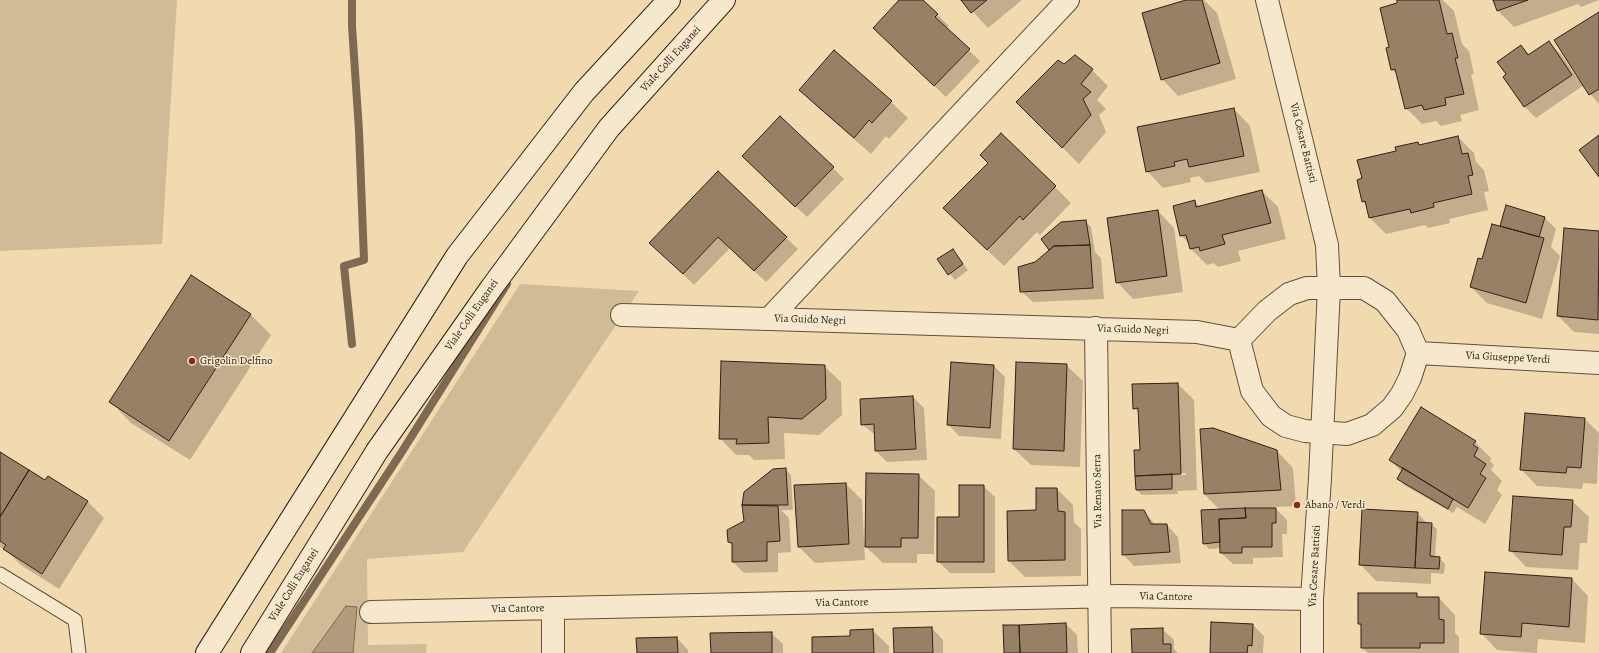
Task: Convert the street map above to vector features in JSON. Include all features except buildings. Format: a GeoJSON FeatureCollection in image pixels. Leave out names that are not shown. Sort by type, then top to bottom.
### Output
{"type":"FeatureCollection","features":[{"type":"Feature","properties":{"kind":"street"},"geometry":{"type":"LineString","coordinates":[[207,653],[458,256],[584,92],[669,0]]}},
{"type":"Feature","properties":{"kind":"street","name":"Viale Colli Euganei"},"geometry":{"type":"LineString","coordinates":[[252,653],[377,451],[492,287],[609,128],[724,0]]}},
{"type":"Feature","properties":{"kind":"street","name":"Via Guido Negri"},"geometry":{"type":"LineString","coordinates":[[769,319],[1068,0]]}},
{"type":"Feature","properties":{"kind":"street","name":"Via Cesare Battisti"},"geometry":{"type":"LineString","coordinates":[[1267,0],[1327,245],[1329,288],[1323,432],[1312,599],[1312,653]]}},
{"type":"Feature","properties":{"kind":"street"},"geometry":{"type":"LineString","coordinates":[[1308,288],[1329,288],[1364,288],[1385,301],[1408,330],[1418,353],[1410,378],[1402,394],[1392,408],[1372,425],[1347,434],[1305,431],[1286,426],[1271,416],[1252,391],[1239,340],[1267,311],[1289,294],[1308,288]]}},
{"type":"Feature","properties":{"kind":"street"},"geometry":{"type":"LineString","coordinates":[[622,315],[769,319]]}},
{"type":"Feature","properties":{"kind":"street","name":"Via Guido Negri"},"geometry":{"type":"LineString","coordinates":[[769,319],[1197,332],[1239,340]]}},
{"type":"Feature","properties":{"kind":"street","name":"Via Renato Serra"},"geometry":{"type":"LineString","coordinates":[[1096,328],[1100,653]]}},
{"type":"Feature","properties":{"kind":"street","name":"Via Giuseppe Verdi"},"geometry":{"type":"LineString","coordinates":[[1418,353],[1599,363]]}},
{"type":"Feature","properties":{"kind":"street","name":"Via Cantore"},"geometry":{"type":"LineString","coordinates":[[371,612],[1124,596],[1312,599]]}},
{"type":"Feature","properties":{"kind":"street"},"geometry":{"type":"LineString","coordinates":[[552,653],[553,608]]}},
{"type":"Feature","properties":{"kind":"lane"},"geometry":{"type":"LineString","coordinates":[[0,574],[75,620],[79,653]]}},
{"type":"Feature","properties":{"kind":"shaded area"},"geometry":{"type":"Polygon","coordinates":[[[0,0],[177,0],[162,244],[0,251],[0,0]]]}},
{"type":"Feature","properties":{"kind":"shaded area"},"geometry":{"type":"Polygon","coordinates":[[[520,284],[639,291],[463,552],[367,559],[368,645],[427,644],[426,653],[281,653],[520,284]]]}},
{"type":"Feature","properties":{"kind":"shaded area"},"geometry":{"type":"Polygon","coordinates":[[[346,606],[357,607],[353,653],[312,653],[346,606]]]}},
{"type":"Feature","properties":{"kind":"waterway"},"geometry":{"type":"LineString","coordinates":[[352,0],[364,260],[344,266],[352,344]]}},
{"type":"Feature","properties":{"kind":"waterway"},"geometry":{"type":"LineString","coordinates":[[270,653],[403,450],[507,284]]}},
{"type":"Feature","properties":{"kind":"place","name":"Grigolin Delfino"},"geometry":{"type":"Point","coordinates":[192,361]}},
{"type":"Feature","properties":{"kind":"place","name":"Abano / Verdi"},"geometry":{"type":"Point","coordinates":[1297,505]}}]}
